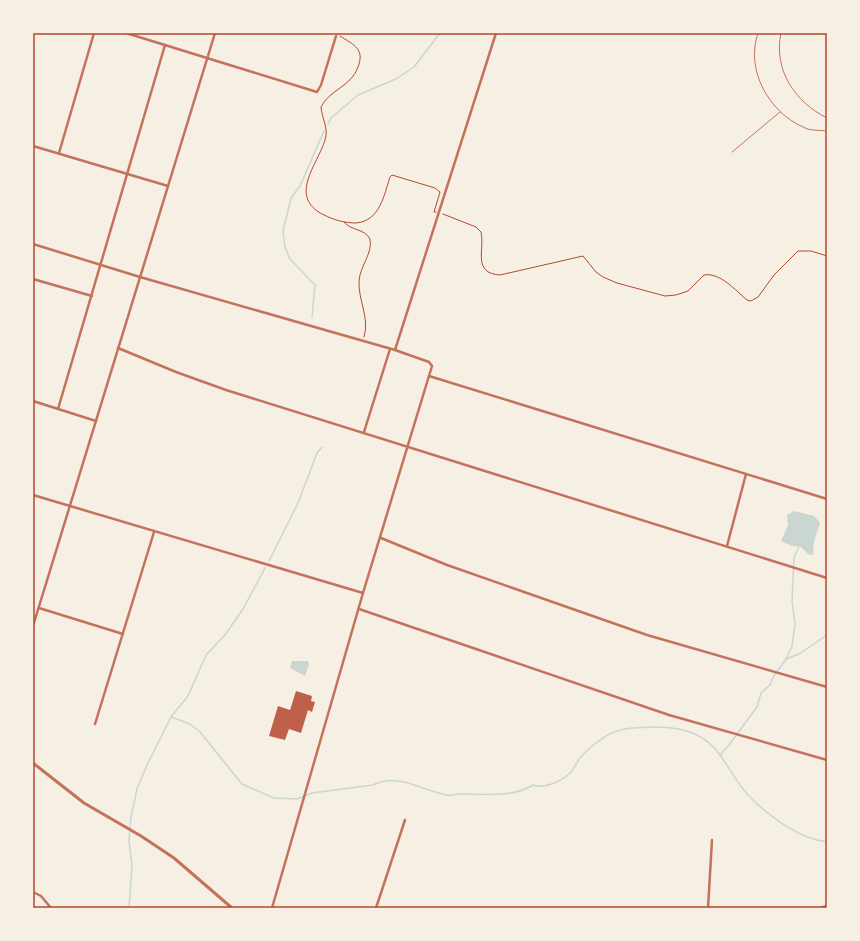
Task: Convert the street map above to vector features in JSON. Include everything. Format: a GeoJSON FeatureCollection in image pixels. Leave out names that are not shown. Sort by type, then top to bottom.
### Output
{"type":"FeatureCollection","features":[{"type":"Feature","properties":{"kind":"street"},"geometry":{"type":"LineString","coordinates":[[59,153],[94,33]]}},
{"type":"Feature","properties":{"kind":"street"},"geometry":{"type":"LineString","coordinates":[[126,33],[317,92],[321,85],[337,35]]}},
{"type":"Feature","properties":{"kind":"street"},"geometry":{"type":"LineString","coordinates":[[33,626],[215,33]]}},
{"type":"Feature","properties":{"kind":"street"},"geometry":{"type":"LineString","coordinates":[[395,350],[496,33]]}},
{"type":"Feature","properties":{"kind":"street"},"geometry":{"type":"LineString","coordinates":[[58,409],[165,45]]}},
{"type":"Feature","properties":{"kind":"street"},"geometry":{"type":"LineString","coordinates":[[33,146],[168,186]]}},
{"type":"Feature","properties":{"kind":"street"},"geometry":{"type":"LineString","coordinates":[[33,244],[140,277],[395,350],[429,362],[432,366],[381,538],[363,593],[272,908]]}},
{"type":"Feature","properties":{"kind":"street"},"geometry":{"type":"LineString","coordinates":[[33,279],[92,296]]}},
{"type":"Feature","properties":{"kind":"street"},"geometry":{"type":"LineString","coordinates":[[118,348],[176,372],[226,390],[827,578]]}},
{"type":"Feature","properties":{"kind":"street"},"geometry":{"type":"LineString","coordinates":[[364,432],[390,349]]}},
{"type":"Feature","properties":{"kind":"street"},"geometry":{"type":"LineString","coordinates":[[429,376],[827,499]]}},
{"type":"Feature","properties":{"kind":"street"},"geometry":{"type":"LineString","coordinates":[[33,402],[96,420]]}},
{"type":"Feature","properties":{"kind":"street"},"geometry":{"type":"LineString","coordinates":[[727,546],[746,474]]}},
{"type":"Feature","properties":{"kind":"street"},"geometry":{"type":"LineString","coordinates":[[33,495],[363,593]]}},
{"type":"Feature","properties":{"kind":"street"},"geometry":{"type":"LineString","coordinates":[[95,724],[154,531]]}},
{"type":"Feature","properties":{"kind":"street"},"geometry":{"type":"LineString","coordinates":[[381,538],[446,565],[647,635],[827,687]]}},
{"type":"Feature","properties":{"kind":"street"},"geometry":{"type":"LineString","coordinates":[[38,608],[123,634]]}},
{"type":"Feature","properties":{"kind":"street"},"geometry":{"type":"LineString","coordinates":[[359,609],[669,715],[827,760]]}},
{"type":"Feature","properties":{"kind":"street"},"geometry":{"type":"LineString","coordinates":[[33,764],[84,803],[146,839],[174,858],[232,908]]}},
{"type":"Feature","properties":{"kind":"street"},"geometry":{"type":"LineString","coordinates":[[376,908],[405,820]]}},
{"type":"Feature","properties":{"kind":"street"},"geometry":{"type":"LineString","coordinates":[[708,908],[712,840]]}},
{"type":"Feature","properties":{"kind":"street"},"geometry":{"type":"LineString","coordinates":[[33,892],[41,896],[51,908]]}},
{"type":"Feature","properties":{"kind":"street"},"geometry":{"type":"LineString","coordinates":[[819,908],[827,906]]}},
{"type":"Feature","properties":{"kind":"lane"},"geometry":{"type":"LineString","coordinates":[[758,33],[754,51],[756,69],[762,89],[773,106],[788,119],[804,128],[827,131]]}},
{"type":"Feature","properties":{"kind":"lane"},"geometry":{"type":"LineString","coordinates":[[781,33],[779,40],[781,65],[788,83],[802,102],[827,118]]}},
{"type":"Feature","properties":{"kind":"lane"},"geometry":{"type":"LineString","coordinates":[[732,152],[780,112]]}},
{"type":"Feature","properties":{"kind":"path"},"geometry":{"type":"LineString","coordinates":[[337,35],[358,49],[361,54],[360,62],[353,77],[329,97],[321,107],[327,131],[326,140],[308,177],[308,200],[318,212],[344,222],[362,222],[372,217],[382,202],[392,175],[435,188],[440,192],[435,212]]}},
{"type":"Feature","properties":{"kind":"path"},"geometry":{"type":"LineString","coordinates":[[441,213],[476,227],[481,232],[481,258],[484,268],[488,273],[500,275],[582,256],[596,272],[603,277],[665,296],[676,296],[688,291],[704,275],[708,274],[718,277],[747,300],[751,301],[758,297],[774,275],[798,251],[811,252],[827,256]]}},
{"type":"Feature","properties":{"kind":"path"},"geometry":{"type":"LineString","coordinates":[[344,222],[346,225],[364,232],[370,239],[370,247],[359,279],[366,325],[363,341]]}},
{"type":"Feature","properties":{"kind":"shaded area"},"geometry":{"type":"Polygon","coordinates":[[[794,511],[814,516],[820,523],[814,541],[813,555],[808,554],[801,547],[792,546],[781,541],[788,525],[787,515],[794,511]]]}},
{"type":"Feature","properties":{"kind":"shaded area"},"geometry":{"type":"Polygon","coordinates":[[[292,661],[308,661],[309,664],[305,676],[290,668],[292,661]]]}},
{"type":"Feature","properties":{"kind":"building"},"geometry":{"type":"Polygon","coordinates":[[[296,691],[312,696],[311,701],[315,702],[312,712],[308,710],[301,733],[289,729],[285,740],[269,736],[278,706],[290,710],[296,691]]]}},
{"type":"Feature","properties":{"kind":"waterway"},"geometry":{"type":"LineString","coordinates":[[328,124],[331,118],[358,95],[396,79],[414,67],[440,33]]}},
{"type":"Feature","properties":{"kind":"waterway"},"geometry":{"type":"LineString","coordinates":[[312,317],[315,285],[290,259],[285,247],[283,231],[291,198],[300,186],[324,131]]}},
{"type":"Feature","properties":{"kind":"waterway"},"geometry":{"type":"LineString","coordinates":[[269,561],[298,503],[317,453],[322,447]]}},
{"type":"Feature","properties":{"kind":"waterway"},"geometry":{"type":"LineString","coordinates":[[721,754],[757,707],[761,693],[770,685],[773,677],[786,659],[792,646],[795,624],[792,601],[794,557],[799,547]]}},
{"type":"Feature","properties":{"kind":"waterway"},"geometry":{"type":"LineString","coordinates":[[129,908],[132,866],[129,841],[131,817],[137,789],[147,765],[171,717],[188,696],[206,655],[225,635],[243,609],[265,568]]}},
{"type":"Feature","properties":{"kind":"waterway"},"geometry":{"type":"LineString","coordinates":[[786,659],[799,654],[827,635]]}},
{"type":"Feature","properties":{"kind":"waterway"},"geometry":{"type":"LineString","coordinates":[[171,717],[190,724],[200,732],[242,784],[274,798],[297,799],[312,793],[392,781],[401,781],[449,795],[507,794],[533,785],[542,786],[561,780],[571,772],[579,759],[587,751],[600,740],[619,730],[649,727],[680,729],[699,736],[708,742],[722,758],[740,786],[756,803],[774,818],[806,836],[827,842]]}}]}
